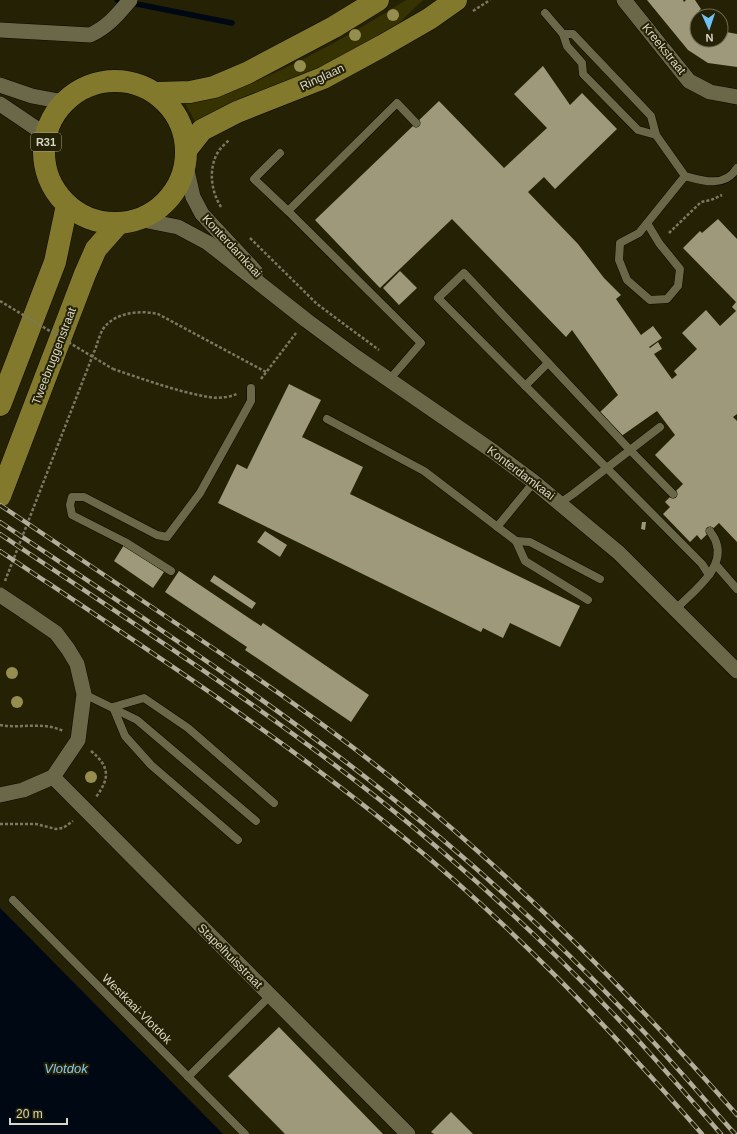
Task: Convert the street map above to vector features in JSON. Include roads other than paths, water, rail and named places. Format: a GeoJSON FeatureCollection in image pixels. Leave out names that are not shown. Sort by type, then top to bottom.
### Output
{"type":"FeatureCollection","features":[{"type":"Feature","properties":{"kind":"main road","name":"R31"},"geometry":{"type":"LineString","coordinates":[[157,93],[171,109],[183,129],[186,155],[180,181],[169,198],[155,212],[129,221],[99,222],[83,216],[67,205],[51,183],[45,161],[46,136],[57,109],[72,96],[93,85],[110,82],[136,84],[157,93],[190,92],[214,87],[247,73],[274,59],[378,0]]}},
{"type":"Feature","properties":{"kind":"main road","name":"Ringlaan"},"geometry":{"type":"LineString","coordinates":[[186,155],[202,130],[237,112],[323,78],[429,19],[464,6]]}},
{"type":"Feature","properties":{"kind":"main road"},"geometry":{"type":"LineString","coordinates":[[0,405],[55,262],[67,205]]}},
{"type":"Feature","properties":{"kind":"main road","name":"Tweebruggenstraat"},"geometry":{"type":"LineString","coordinates":[[0,496],[96,249],[129,221]]}},
{"type":"Feature","properties":{"kind":"street"},"geometry":{"type":"LineString","coordinates":[[0,30],[90,35],[101,30],[113,20],[130,0]]}},
{"type":"Feature","properties":{"kind":"street","name":"Kreekstraat"},"geometry":{"type":"LineString","coordinates":[[624,0],[689,81],[710,92],[737,97]]}},
{"type":"Feature","properties":{"kind":"street"},"geometry":{"type":"LineString","coordinates":[[0,85],[32,96],[64,102]]}},
{"type":"Feature","properties":{"kind":"street"},"geometry":{"type":"LineString","coordinates":[[0,104],[46,136]]}},
{"type":"Feature","properties":{"kind":"street","name":"Konterdamkaai"},"geometry":{"type":"LineString","coordinates":[[186,155],[193,197],[202,214],[218,229],[284,302]]}},
{"type":"Feature","properties":{"kind":"street","name":"Konterdamkaai"},"geometry":{"type":"LineString","coordinates":[[129,221],[178,227],[208,243],[356,357],[494,452],[560,503],[619,553],[737,671]]}},
{"type":"Feature","properties":{"kind":"street"},"geometry":{"type":"LineString","coordinates":[[0,795],[23,790],[53,777],[78,740],[84,694],[77,664],[56,633],[24,611],[1,591]]}},
{"type":"Feature","properties":{"kind":"street","name":"Stapelhuisstraat"},"geometry":{"type":"LineString","coordinates":[[53,777],[408,1134]]}},
{"type":"Feature","properties":{"kind":"lane"},"geometry":{"type":"LineString","coordinates":[[545,13],[563,34],[567,46],[582,62],[583,74],[638,130],[656,135]]}},
{"type":"Feature","properties":{"kind":"lane"},"geometry":{"type":"LineString","coordinates":[[563,34],[573,34],[651,116],[656,135],[685,176],[702,181],[720,182],[733,176],[737,168]]}},
{"type":"Feature","properties":{"kind":"lane"},"geometry":{"type":"LineString","coordinates":[[582,62],[594,55]]}},
{"type":"Feature","properties":{"kind":"lane"},"geometry":{"type":"LineString","coordinates":[[288,211],[397,103],[416,123]]}},
{"type":"Feature","properties":{"kind":"lane"},"geometry":{"type":"LineString","coordinates":[[280,153],[254,179],[421,343],[389,380]]}},
{"type":"Feature","properties":{"kind":"lane"},"geometry":{"type":"LineString","coordinates":[[647,222],[659,243],[680,269],[678,286],[667,299],[650,300],[627,280],[619,260],[620,243],[639,233],[647,222],[685,176]]}},
{"type":"Feature","properties":{"kind":"lane"},"geometry":{"type":"LineString","coordinates":[[673,494],[464,273],[438,298],[608,468],[702,564],[710,575]]}},
{"type":"Feature","properties":{"kind":"lane"},"geometry":{"type":"LineString","coordinates":[[525,386],[548,363]]}},
{"type":"Feature","properties":{"kind":"lane"},"geometry":{"type":"LineString","coordinates":[[171,572],[125,542],[72,515],[70,505],[72,497],[84,497],[157,535],[167,537],[200,492],[208,478],[251,401],[252,388]]}},
{"type":"Feature","properties":{"kind":"lane"},"geometry":{"type":"LineString","coordinates":[[327,419],[424,471],[516,541],[525,562],[588,600]]}},
{"type":"Feature","properties":{"kind":"lane"},"geometry":{"type":"LineString","coordinates":[[560,503],[660,427]]}},
{"type":"Feature","properties":{"kind":"lane"},"geometry":{"type":"LineString","coordinates":[[497,527],[534,482]]}},
{"type":"Feature","properties":{"kind":"lane"},"geometry":{"type":"LineString","coordinates":[[675,610],[710,575],[716,565],[718,553],[716,542],[710,531]]}},
{"type":"Feature","properties":{"kind":"lane"},"geometry":{"type":"LineString","coordinates":[[516,541],[530,542],[600,579]]}},
{"type":"Feature","properties":{"kind":"lane"},"geometry":{"type":"LineString","coordinates":[[716,565],[737,589]]}},
{"type":"Feature","properties":{"kind":"lane"},"geometry":{"type":"LineString","coordinates":[[84,694],[137,720],[256,821]]}},
{"type":"Feature","properties":{"kind":"lane"},"geometry":{"type":"LineString","coordinates":[[113,707],[144,698],[188,728],[274,804]]}},
{"type":"Feature","properties":{"kind":"lane"},"geometry":{"type":"LineString","coordinates":[[113,707],[125,736],[150,765],[238,840]]}},
{"type":"Feature","properties":{"kind":"lane","name":"Westkaai-Vlotdok"},"geometry":{"type":"LineString","coordinates":[[13,900],[244,1134]]}},
{"type":"Feature","properties":{"kind":"lane"},"geometry":{"type":"LineString","coordinates":[[188,1077],[270,996]]}},
{"type":"Feature","properties":{"kind":"water","name":"Vlotdok"},"geometry":{"type":"Polygon","coordinates":[[[0,908],[20,928],[223,1134],[0,1134],[0,908]]]}},
{"type":"Feature","properties":{"kind":"waterway"},"geometry":{"type":"LineString","coordinates":[[117,0],[232,23]]}},
{"type":"Feature","properties":{"kind":"railway"},"geometry":{"type":"LineString","coordinates":[[0,505],[264,683],[319,722],[373,763],[445,822],[533,901],[617,984],[737,1115]]}},
{"type":"Feature","properties":{"kind":"railway"},"geometry":{"type":"LineString","coordinates":[[0,522],[170,636],[282,714],[443,840],[547,934],[621,1008],[657,1045],[735,1134]]}},
{"type":"Feature","properties":{"kind":"railway"},"geometry":{"type":"LineString","coordinates":[[0,534],[145,631],[288,730],[380,800],[414,828],[512,914],[575,975],[636,1038],[721,1134]]}},
{"type":"Feature","properties":{"kind":"railway"},"geometry":{"type":"LineString","coordinates":[[0,551],[153,654],[305,760],[443,870],[521,941],[631,1055],[702,1134]]}}]}
